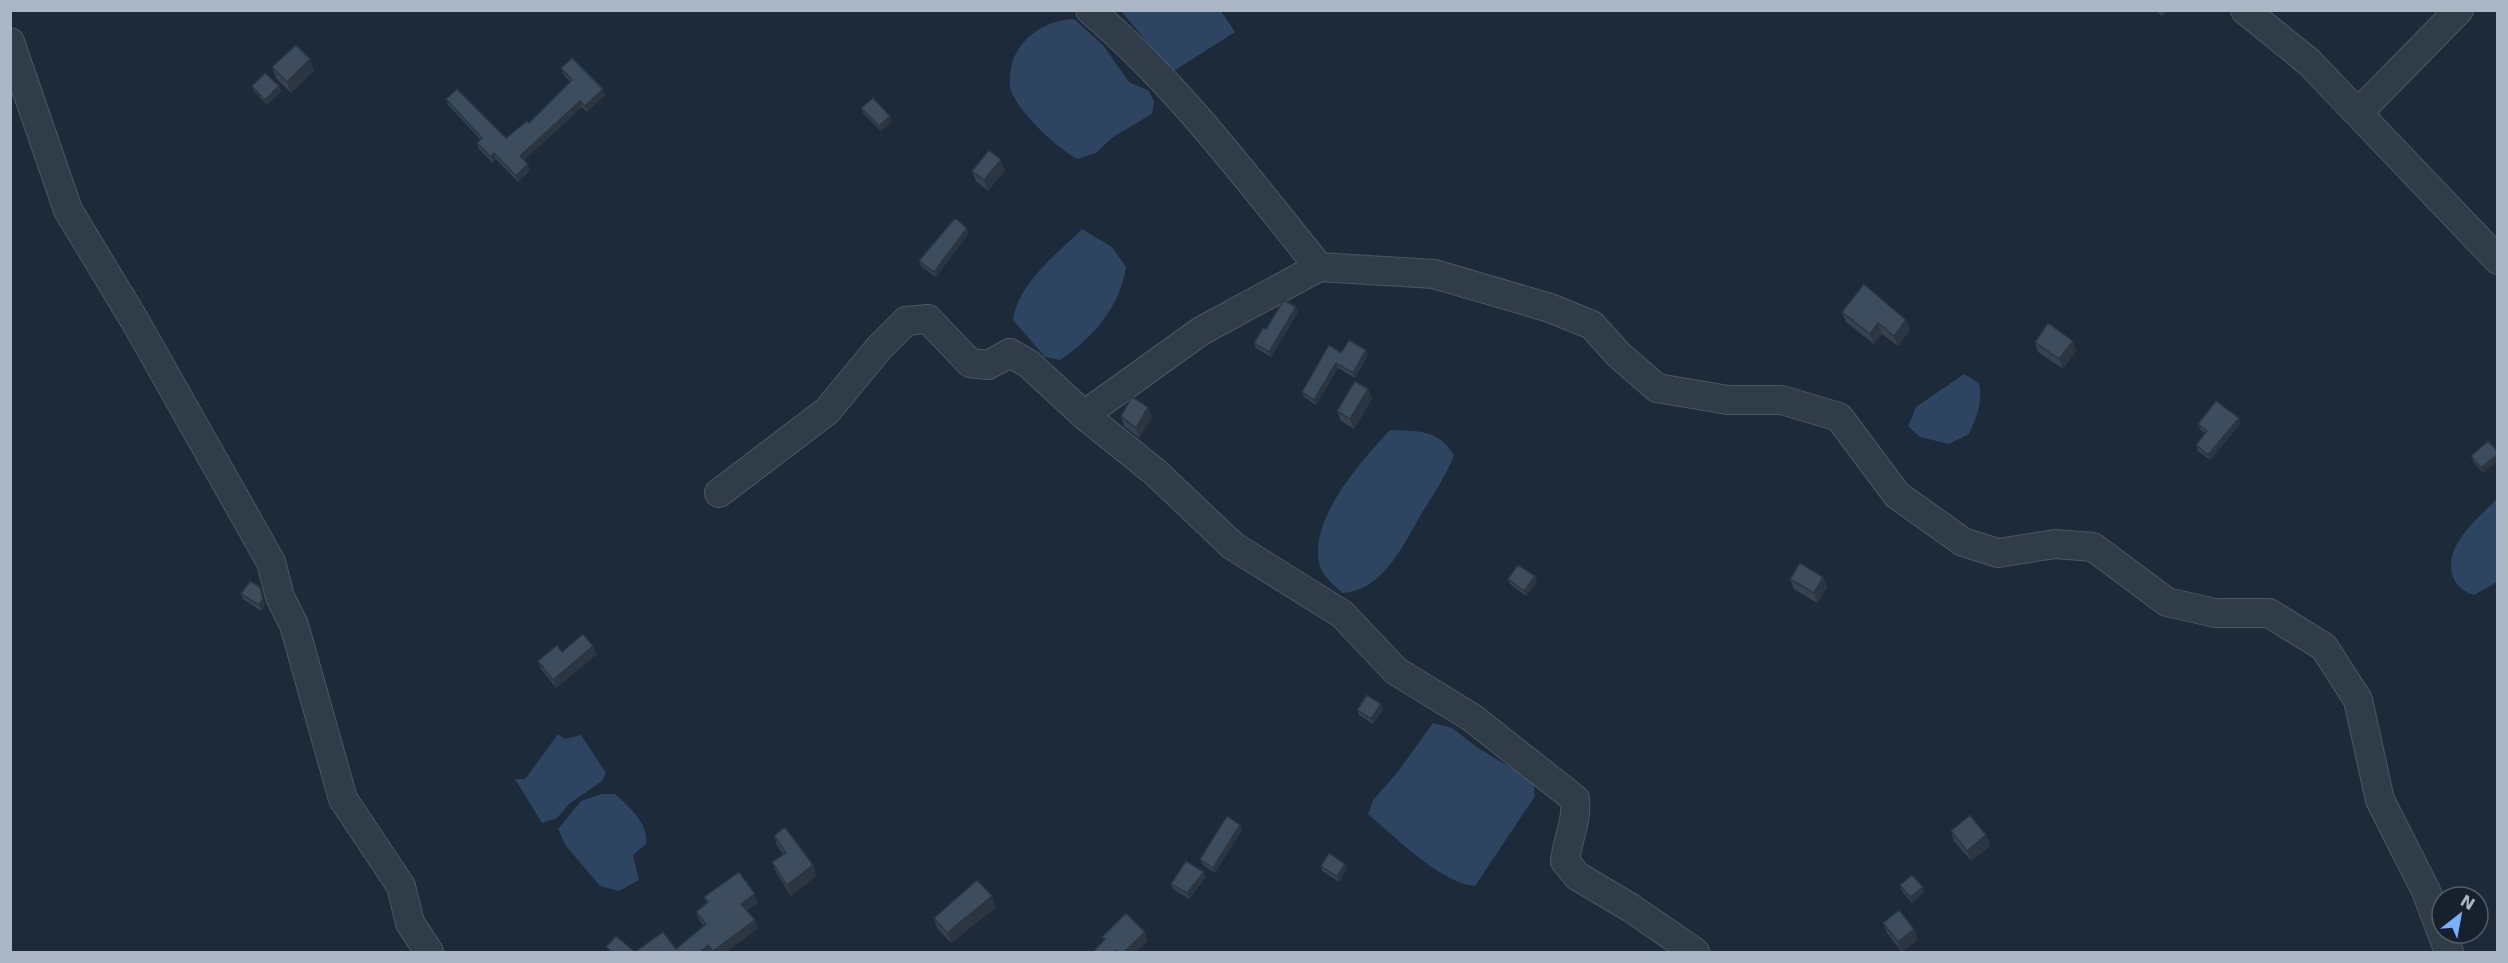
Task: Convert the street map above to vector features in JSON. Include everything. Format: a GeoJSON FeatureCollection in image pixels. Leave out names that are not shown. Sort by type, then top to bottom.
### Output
{"type":"FeatureCollection","features":[{"type":"Feature","properties":{"kind":"street"},"geometry":{"type":"LineString","coordinates":[[1090,10],[1127,42],[1218,143],[1318,267]]}},
{"type":"Feature","properties":{"kind":"street"},"geometry":{"type":"LineString","coordinates":[[2245,10],[2309,62],[2498,260]]}},
{"type":"Feature","properties":{"kind":"street"},"geometry":{"type":"LineString","coordinates":[[2359,112],[2459,10]]}},
{"type":"Feature","properties":{"kind":"street"},"geometry":{"type":"LineString","coordinates":[[10,42],[68,210],[135,321],[271,562],[280,597],[294,625],[343,799],[401,886],[410,923],[429,952]]}},
{"type":"Feature","properties":{"kind":"street"},"geometry":{"type":"LineString","coordinates":[[1084,416],[1201,331],[1318,267],[1434,274],[1551,308],[1592,325],[1618,354],[1657,388],[1728,400],[1782,400],[1839,417],[1897,495],[1963,542],[1998,553],[2055,544],[2093,547],[2167,602],[2215,613],[2269,614],[2324,647],[2358,700],[2380,800],[2426,891],[2449,952]]}},
{"type":"Feature","properties":{"kind":"street"},"geometry":{"type":"LineString","coordinates":[[719,493],[827,411],[879,348],[906,321],[928,319],[970,363],[987,365],[1010,353],[1029,364],[1084,416],[1155,472],[1233,546],[1342,614],[1396,671],[1471,717],[1575,799],[1576,818],[1567,843],[1565,861],[1577,876],[1695,952]]}},
{"type":"Feature","properties":{"kind":"water"},"geometry":{"type":"Polygon","coordinates":[[[1121,11],[1221,11],[1235,32],[1172,72],[1121,11]]]}},
{"type":"Feature","properties":{"kind":"water"},"geometry":{"type":"Polygon","coordinates":[[[1074,19],[1103,45],[1129,82],[1149,91],[1154,102],[1152,114],[1113,137],[1096,153],[1078,159],[1040,130],[1022,110],[1010,89],[1012,65],[1022,44],[1040,29],[1062,20],[1074,19]]]}},
{"type":"Feature","properties":{"kind":"water"},"geometry":{"type":"Polygon","coordinates":[[[1082,229],[1112,247],[1126,267],[1123,282],[1103,320],[1083,342],[1060,360],[1045,357],[1013,320],[1016,306],[1040,270],[1082,229]]]}},
{"type":"Feature","properties":{"kind":"water"},"geometry":{"type":"Polygon","coordinates":[[[1964,374],[1979,383],[1980,390],[1975,421],[1969,434],[1949,444],[1920,437],[1908,426],[1916,407],[1964,374]]]}},
{"type":"Feature","properties":{"kind":"water"},"geometry":{"type":"Polygon","coordinates":[[[1390,430],[1418,431],[1434,436],[1441,440],[1454,455],[1440,484],[1391,563],[1370,584],[1342,593],[1327,579],[1321,569],[1318,551],[1321,533],[1328,513],[1351,475],[1390,430]]]}},
{"type":"Feature","properties":{"kind":"water"},"geometry":{"type":"Polygon","coordinates":[[[2497,499],[2497,582],[2474,595],[2461,589],[2455,581],[2451,566],[2453,555],[2464,534],[2497,499]]]}},
{"type":"Feature","properties":{"kind":"water"},"geometry":{"type":"Polygon","coordinates":[[[1433,723],[1452,728],[1478,748],[1533,781],[1535,796],[1475,886],[1448,877],[1433,868],[1368,814],[1373,800],[1397,773],[1433,723]]]}},
{"type":"Feature","properties":{"kind":"water"},"geometry":{"type":"Polygon","coordinates":[[[558,734],[565,739],[581,735],[606,773],[602,781],[569,804],[557,818],[542,823],[515,779],[525,779],[558,734]]]}},
{"type":"Feature","properties":{"kind":"water"},"geometry":{"type":"Polygon","coordinates":[[[602,794],[615,794],[626,804],[641,822],[646,836],[646,844],[633,855],[639,880],[619,891],[600,886],[566,846],[558,829],[581,801],[602,794]]]}},
{"type":"Feature","properties":{"kind":"building"},"geometry":{"type":"Polygon","coordinates":[[[296,45],[310,59],[287,82],[272,67],[296,45]]]}},
{"type":"Feature","properties":{"kind":"building"},"geometry":{"type":"Polygon","coordinates":[[[572,58],[603,89],[585,106],[580,101],[520,156],[528,164],[516,176],[494,153],[491,157],[477,143],[482,138],[446,99],[457,89],[506,138],[527,121],[529,123],[572,80],[561,68],[572,58]]]}},
{"type":"Feature","properties":{"kind":"building"},"geometry":{"type":"Polygon","coordinates":[[[265,73],[279,86],[265,100],[252,86],[265,73]]]}},
{"type":"Feature","properties":{"kind":"building"},"geometry":{"type":"Polygon","coordinates":[[[873,98],[890,116],[879,126],[861,108],[873,98]]]}},
{"type":"Feature","properties":{"kind":"building"},"geometry":{"type":"Polygon","coordinates":[[[989,150],[1001,160],[984,180],[972,171],[989,150]]]}},
{"type":"Feature","properties":{"kind":"building"},"geometry":{"type":"Polygon","coordinates":[[[955,218],[967,228],[934,272],[919,261],[955,218]]]}},
{"type":"Feature","properties":{"kind":"building"},"geometry":{"type":"Polygon","coordinates":[[[1864,284],[1906,320],[1894,336],[1878,323],[1870,334],[1842,312],[1864,284]]]}},
{"type":"Feature","properties":{"kind":"building"},"geometry":{"type":"Polygon","coordinates":[[[1284,300],[1296,307],[1269,352],[1254,343],[1263,328],[1266,329],[1284,300]]]}},
{"type":"Feature","properties":{"kind":"building"},"geometry":{"type":"Polygon","coordinates":[[[2048,323],[2073,341],[2059,359],[2035,342],[2048,323]]]}},
{"type":"Feature","properties":{"kind":"building"},"geometry":{"type":"Polygon","coordinates":[[[1349,340],[1366,350],[1353,373],[1336,363],[1314,400],[1302,392],[1329,345],[1341,353],[1349,340]]]}},
{"type":"Feature","properties":{"kind":"building"},"geometry":{"type":"Polygon","coordinates":[[[1355,381],[1368,389],[1350,419],[1337,411],[1355,381]]]}},
{"type":"Feature","properties":{"kind":"building"},"geometry":{"type":"Polygon","coordinates":[[[1132,397],[1148,407],[1136,428],[1121,416],[1132,397]]]}},
{"type":"Feature","properties":{"kind":"building"},"geometry":{"type":"Polygon","coordinates":[[[2216,401],[2239,418],[2208,455],[2196,445],[2207,431],[2198,424],[2216,401]]]}},
{"type":"Feature","properties":{"kind":"building"},"geometry":{"type":"Polygon","coordinates":[[[2488,441],[2498,454],[2481,468],[2471,456],[2488,441]]]}},
{"type":"Feature","properties":{"kind":"building"},"geometry":{"type":"Polygon","coordinates":[[[1800,563],[1823,577],[1814,593],[1790,579],[1800,563]]]}},
{"type":"Feature","properties":{"kind":"building"},"geometry":{"type":"Polygon","coordinates":[[[1518,565],[1535,576],[1524,591],[1508,579],[1518,565]]]}},
{"type":"Feature","properties":{"kind":"building"},"geometry":{"type":"Polygon","coordinates":[[[250,581],[260,587],[263,599],[259,605],[241,594],[250,581]]]}},
{"type":"Feature","properties":{"kind":"building"},"geometry":{"type":"Polygon","coordinates":[[[583,634],[593,646],[553,680],[538,661],[557,645],[562,652],[583,634]]]}},
{"type":"Feature","properties":{"kind":"building"},"geometry":{"type":"Polygon","coordinates":[[[1367,695],[1381,704],[1371,719],[1357,710],[1367,695]]]}},
{"type":"Feature","properties":{"kind":"building"},"geometry":{"type":"Polygon","coordinates":[[[1970,815],[1986,835],[1967,851],[1951,831],[1970,815]]]}},
{"type":"Feature","properties":{"kind":"building"},"geometry":{"type":"Polygon","coordinates":[[[1227,816],[1240,825],[1213,868],[1200,859],[1227,816]]]}},
{"type":"Feature","properties":{"kind":"building"},"geometry":{"type":"Polygon","coordinates":[[[785,827],[813,865],[787,885],[772,862],[786,853],[774,836],[785,827]]]}},
{"type":"Feature","properties":{"kind":"building"},"geometry":{"type":"Polygon","coordinates":[[[1329,853],[1345,864],[1337,877],[1321,866],[1329,853]]]}},
{"type":"Feature","properties":{"kind":"building"},"geometry":{"type":"Polygon","coordinates":[[[1186,861],[1204,872],[1187,893],[1171,884],[1186,861]]]}},
{"type":"Feature","properties":{"kind":"building"},"geometry":{"type":"Polygon","coordinates":[[[739,872],[755,894],[741,904],[755,920],[713,951],[708,945],[700,952],[635,952],[663,932],[676,949],[706,924],[696,912],[708,902],[704,897],[739,872]]]}},
{"type":"Feature","properties":{"kind":"building"},"geometry":{"type":"Polygon","coordinates":[[[1912,875],[1923,887],[1910,897],[1900,885],[1912,875]]]}},
{"type":"Feature","properties":{"kind":"building"},"geometry":{"type":"Polygon","coordinates":[[[977,880],[992,896],[947,933],[934,918],[977,880]]]}},
{"type":"Feature","properties":{"kind":"building"},"geometry":{"type":"Polygon","coordinates":[[[1899,910],[1914,929],[1898,942],[1883,923],[1899,910]]]}},
{"type":"Feature","properties":{"kind":"building"},"geometry":{"type":"Polygon","coordinates":[[[1126,913],[1145,932],[1124,952],[1116,950],[1114,952],[1093,952],[1105,939],[1102,937],[1126,913]]]}},
{"type":"Feature","properties":{"kind":"building"},"geometry":{"type":"Polygon","coordinates":[[[616,936],[635,952],[612,952],[606,947],[616,936]]]}}]}
